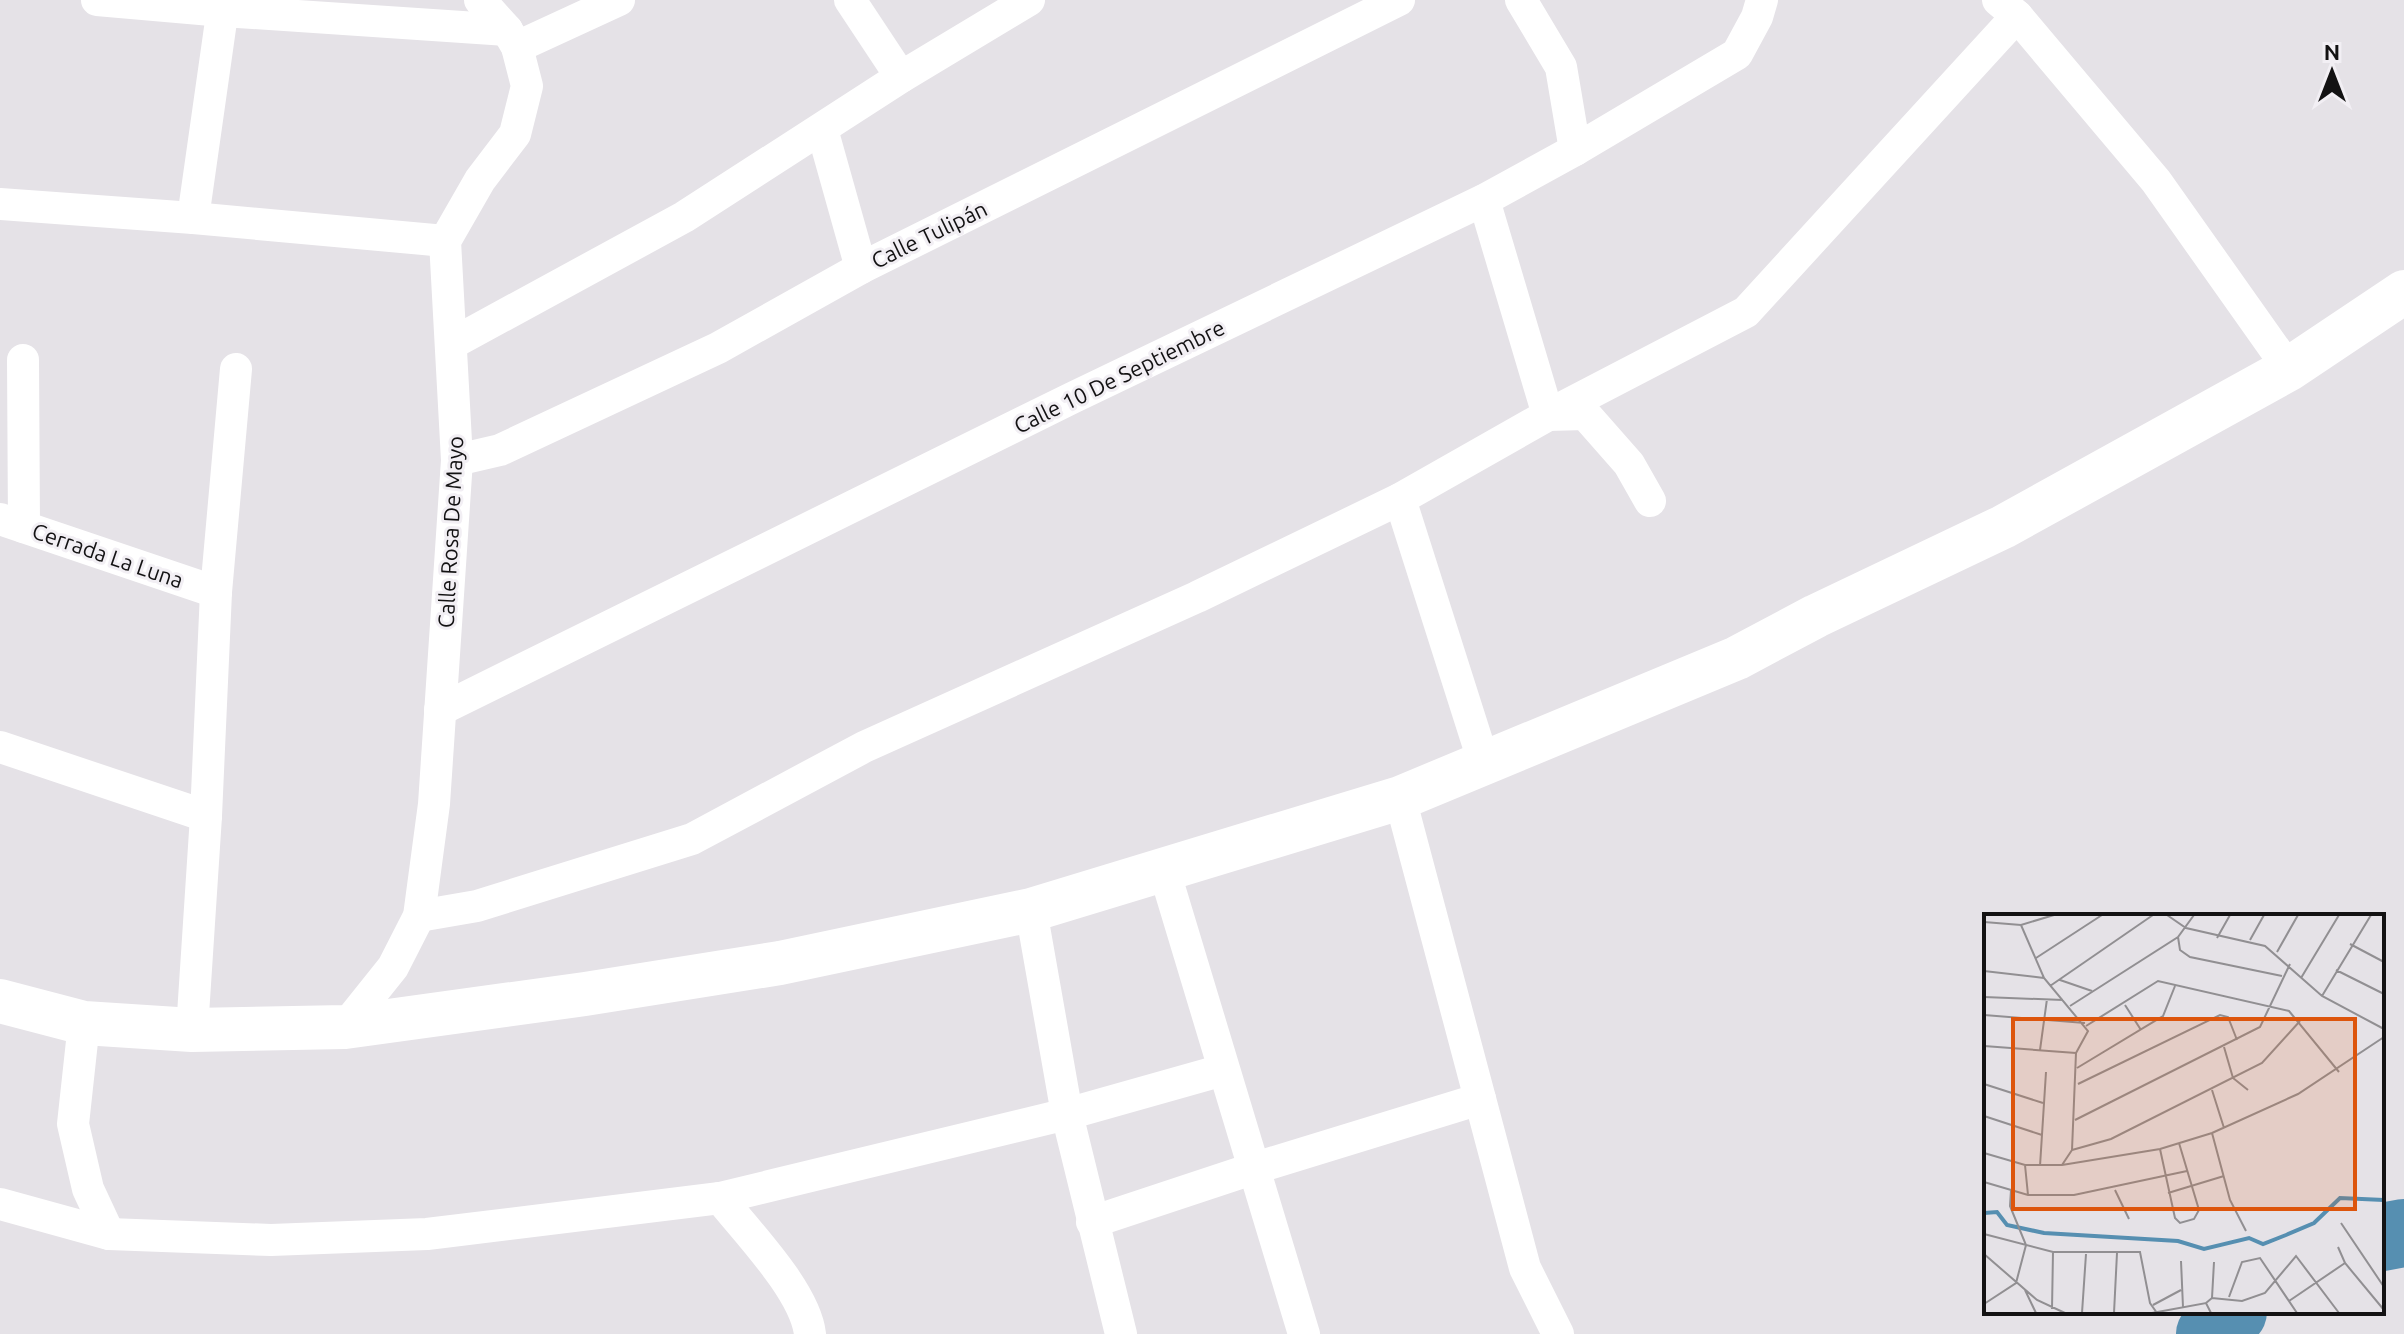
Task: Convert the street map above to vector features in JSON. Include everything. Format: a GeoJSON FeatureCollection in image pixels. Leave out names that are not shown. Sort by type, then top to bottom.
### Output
{"type":"FeatureCollection","features":[{"type":"Feature","properties":{"kind":"main road"},"geometry":{"type":"LineString","coordinates":[[0,1001],[84,1023],[192,1030],[345,1027],[780,963],[1031,910],[1400,798],[1737,658],[1816,616],[2003,527],[2289,369],[2404,292]]}},
{"type":"Feature","properties":{"kind":"street"},"geometry":{"type":"LineString","coordinates":[[97,0],[224,6],[512,39],[619,0]]}},
{"type":"Feature","properties":{"kind":"street"},"geometry":{"type":"LineString","coordinates":[[0,204],[445,241],[480,180],[515,134],[527,86],[512,39],[480,0]]}},
{"type":"Feature","properties":{"kind":"street"},"geometry":{"type":"LineString","coordinates":[[850,0],[901,77]]}},
{"type":"Feature","properties":{"kind":"street"},"geometry":{"type":"LineString","coordinates":[[451,344],[684,217],[901,77],[1029,0]]}},
{"type":"Feature","properties":{"kind":"street","name":"Calle Tulipán"},"geometry":{"type":"LineString","coordinates":[[457,460],[500,450],[718,348],[861,268],[1399,0]]}},
{"type":"Feature","properties":{"kind":"street"},"geometry":{"type":"LineString","coordinates":[[1521,0],[1561,67],[1575,150]]}},
{"type":"Feature","properties":{"kind":"street","name":"Calle 10 De Septiembre"},"geometry":{"type":"LineString","coordinates":[[440,710],[1072,398],[1484,200],[1737,54],[1757,17],[1762,0]]}},
{"type":"Feature","properties":{"kind":"street"},"geometry":{"type":"LineString","coordinates":[[193,218],[224,6]]}},
{"type":"Feature","properties":{"kind":"street"},"geometry":{"type":"LineString","coordinates":[[419,916],[477,906],[692,839],[864,747],[1197,597],[1400,499],[1548,415],[1746,312],[2007,8],[2156,181],[2289,369]]}},
{"type":"Feature","properties":{"kind":"street"},"geometry":{"type":"LineString","coordinates":[[822,129],[861,268]]}},
{"type":"Feature","properties":{"kind":"street"},"geometry":{"type":"LineString","coordinates":[[1484,200],[1548,415]]}},
{"type":"Feature","properties":{"kind":"street","name":"Calle Rosa De Mayo"},"geometry":{"type":"LineString","coordinates":[[345,1027],[393,967],[419,916],[434,804],[457,460],[445,241]]}},
{"type":"Feature","properties":{"kind":"street"},"geometry":{"type":"LineString","coordinates":[[12,523],[23,360]]}},
{"type":"Feature","properties":{"kind":"street"},"geometry":{"type":"LineString","coordinates":[[192,1030],[216,592],[236,369]]}},
{"type":"Feature","properties":{"kind":"street"},"geometry":{"type":"LineString","coordinates":[[1548,415],[1585,414],[1629,464],[1650,501]]}},
{"type":"Feature","properties":{"kind":"street"},"geometry":{"type":"LineString","coordinates":[[1400,499],[1484,763]]}},
{"type":"Feature","properties":{"kind":"street","name":"Cerrada La Luna"},"geometry":{"type":"LineString","coordinates":[[12,523],[216,592]]}},
{"type":"Feature","properties":{"kind":"street"},"geometry":{"type":"LineString","coordinates":[[0,747],[206,816]]}},
{"type":"Feature","properties":{"kind":"street"},"geometry":{"type":"LineString","coordinates":[[1400,798],[1525,1268],[1558,1334]]}},
{"type":"Feature","properties":{"kind":"street"},"geometry":{"type":"LineString","coordinates":[[1164,870],[1304,1334]]}},
{"type":"Feature","properties":{"kind":"street"},"geometry":{"type":"LineString","coordinates":[[1031,910],[1067,1114],[1121,1334]]}},
{"type":"Feature","properties":{"kind":"street"},"geometry":{"type":"LineString","coordinates":[[84,1023],[73,1124],[88,1189],[109,1234]]}},
{"type":"Feature","properties":{"kind":"street"},"geometry":{"type":"LineString","coordinates":[[0,1204],[109,1234],[271,1240],[427,1234],[720,1198],[1067,1114],[1223,1070]]}},
{"type":"Feature","properties":{"kind":"street"},"geometry":{"type":"LineString","coordinates":[[1092,1222],[1480,1099]]}},
{"type":"Feature","properties":{"kind":"street"},"geometry":{"type":"LineString","coordinates":[[720,1198],[795,1293],[808,1320],[810,1334]]}},
{"type":"Feature","properties":{"kind":"waterway"},"geometry":{"type":"LineString","coordinates":[[2384,1237],[2404,1233]]}},
{"type":"Feature","properties":{"kind":"waterway"},"geometry":{"type":"LineString","coordinates":[[2210,1334],[2231,1314]]}}]}
